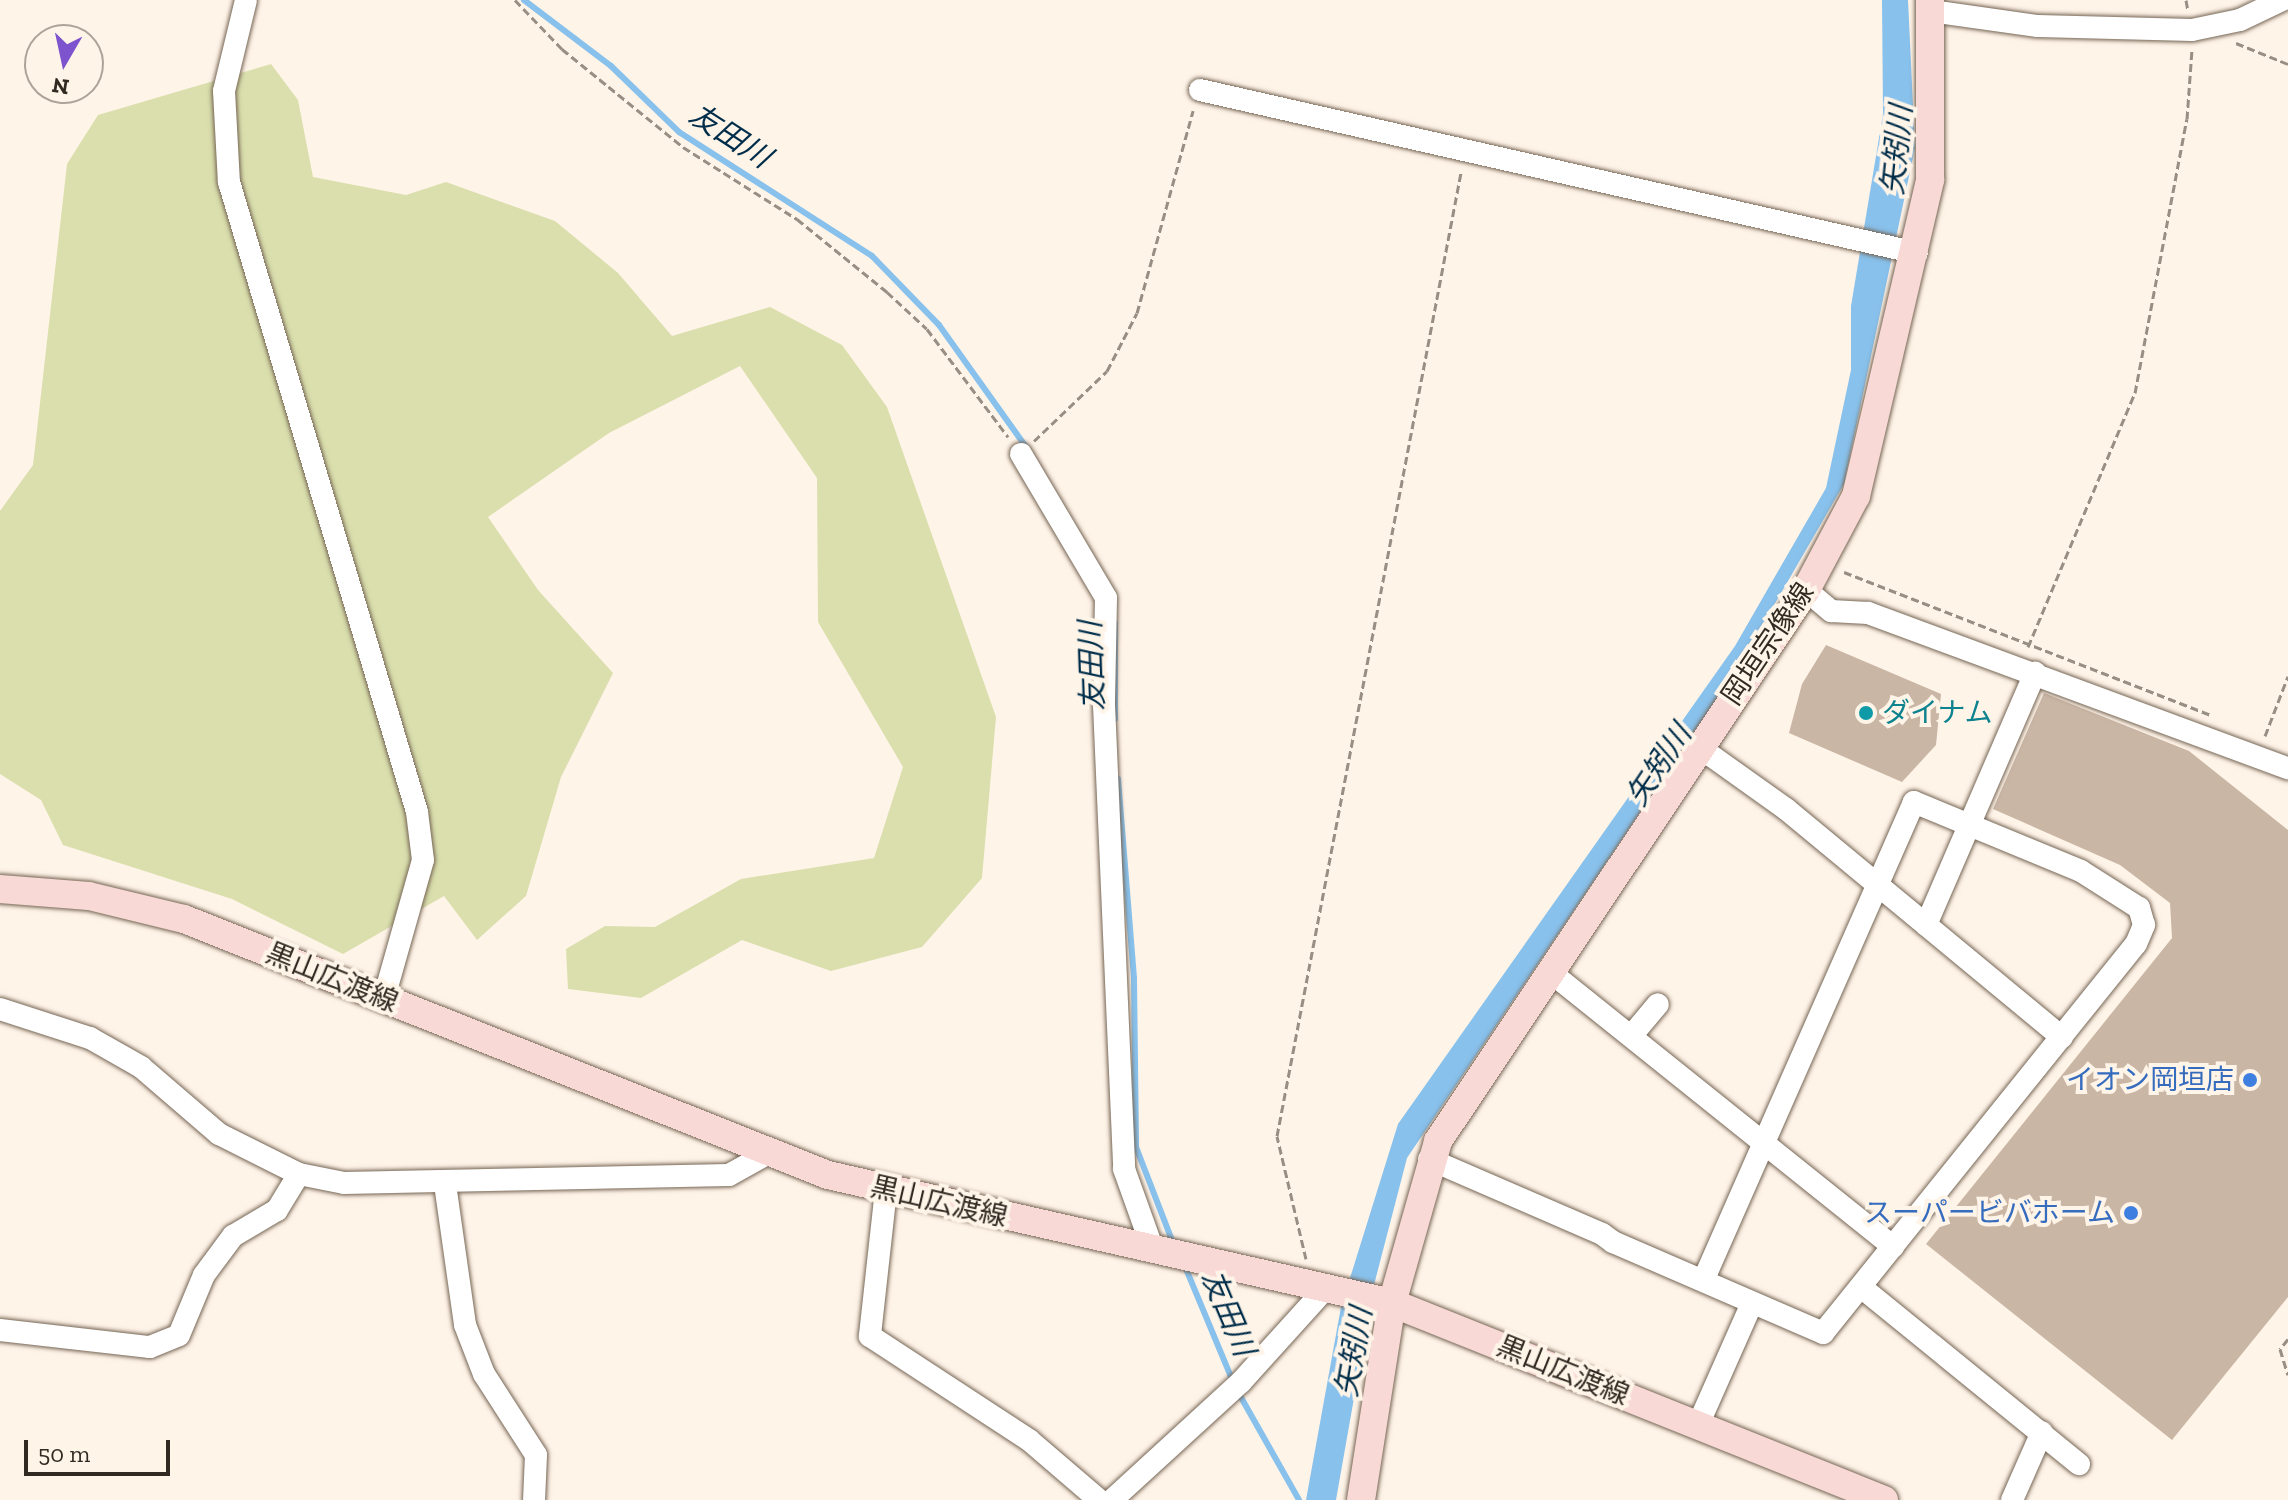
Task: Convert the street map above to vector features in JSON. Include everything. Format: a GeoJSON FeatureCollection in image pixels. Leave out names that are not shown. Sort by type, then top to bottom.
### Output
{"type":"FeatureCollection","features":[{"type":"Feature","properties":{"kind":"main road","name":"岡垣宗像線"},"geometry":{"type":"LineString","coordinates":[[1361,1500],[1392,1303],[1429,1159],[1549,971],[1806,590],[1868,463],[1917,253],[1934,140],[1930,5]]}},
{"type":"Feature","properties":{"kind":"main road","name":"黒山広渡線"},"geometry":{"type":"LineString","coordinates":[[0,889],[89,896],[184,919],[767,1154],[886,1190],[1392,1303],[1884,1500]]}},
{"type":"Feature","properties":{"kind":"street"},"geometry":{"type":"LineString","coordinates":[[246,0],[224,91],[229,182],[417,812],[423,860],[384,998]]}},
{"type":"Feature","properties":{"kind":"street"},"geometry":{"type":"LineString","coordinates":[[1930,5],[2077,29],[2198,30],[2282,0]]}},
{"type":"Feature","properties":{"kind":"street"},"geometry":{"type":"LineString","coordinates":[[1200,90],[1917,253]]}},
{"type":"Feature","properties":{"kind":"street"},"geometry":{"type":"LineString","coordinates":[[1021,454],[1106,598],[1104,705],[1124,1169],[1153,1250]]}},
{"type":"Feature","properties":{"kind":"street"},"geometry":{"type":"LineString","coordinates":[[1806,590],[1831,611],[1868,613],[2288,768]]}},
{"type":"Feature","properties":{"kind":"street"},"geometry":{"type":"LineString","coordinates":[[1926,925],[2035,673]]}},
{"type":"Feature","properties":{"kind":"street"},"geometry":{"type":"LineString","coordinates":[[1699,747],[1926,925],[2062,1037]]}},
{"type":"Feature","properties":{"kind":"street"},"geometry":{"type":"LineString","coordinates":[[1429,1159],[1752,1303],[1823,1333],[2142,936],[2139,908],[2081,871],[1969,822],[1914,802],[1703,1281]]}},
{"type":"Feature","properties":{"kind":"street"},"geometry":{"type":"LineString","coordinates":[[1549,971],[1893,1247]]}},
{"type":"Feature","properties":{"kind":"street"},"geometry":{"type":"LineString","coordinates":[[1632,1035],[1658,1004]]}},
{"type":"Feature","properties":{"kind":"street"},"geometry":{"type":"LineString","coordinates":[[0,1009],[90,1038],[141,1067],[219,1134],[299,1174],[378,1187],[729,1175],[767,1154]]}},
{"type":"Feature","properties":{"kind":"street"},"geometry":{"type":"LineString","coordinates":[[0,1330],[150,1347],[179,1335],[204,1275],[233,1236],[277,1210],[299,1174]]}},
{"type":"Feature","properties":{"kind":"street"},"geometry":{"type":"LineString","coordinates":[[445,1184],[465,1325],[484,1374],[536,1455],[534,1500]]}},
{"type":"Feature","properties":{"kind":"street"},"geometry":{"type":"LineString","coordinates":[[886,1190],[870,1336],[1029,1440],[1099,1500]]}},
{"type":"Feature","properties":{"kind":"street"},"geometry":{"type":"LineString","coordinates":[[1112,1500],[1241,1382],[1315,1285]]}},
{"type":"Feature","properties":{"kind":"street"},"geometry":{"type":"LineString","coordinates":[[1861,1287],[2079,1464]]}},
{"type":"Feature","properties":{"kind":"street"},"geometry":{"type":"LineString","coordinates":[[1698,1425],[1752,1303]]}},
{"type":"Feature","properties":{"kind":"street"},"geometry":{"type":"LineString","coordinates":[[2012,1500],[2042,1432]]}},
{"type":"Feature","properties":{"kind":"path"},"geometry":{"type":"LineString","coordinates":[[515,0],[562,49],[683,147],[797,219],[887,292],[927,329],[1021,454],[1107,371],[1137,313],[1200,90]]}},
{"type":"Feature","properties":{"kind":"path"},"geometry":{"type":"LineString","coordinates":[[2028,647],[2135,393],[2187,119],[2198,30],[2288,64]]}},
{"type":"Feature","properties":{"kind":"path"},"geometry":{"type":"LineString","coordinates":[[1315,1285],[1277,1136],[1466,150]]}},
{"type":"Feature","properties":{"kind":"path"},"geometry":{"type":"LineString","coordinates":[[1821,563],[2028,647],[2221,719]]}},
{"type":"Feature","properties":{"kind":"path"},"geometry":{"type":"LineString","coordinates":[[2265,736],[2288,676]]}},
{"type":"Feature","properties":{"kind":"path"},"geometry":{"type":"LineString","coordinates":[[2251,730],[2277,740]]}},
{"type":"Feature","properties":{"kind":"path"},"geometry":{"type":"LineString","coordinates":[[2288,1339],[2280,1349],[2288,1375]]}},
{"type":"Feature","properties":{"kind":"green space"},"geometry":{"type":"Polygon","coordinates":[[[271,64],[298,100],[313,177],[406,195],[446,182],[555,221],[618,273],[672,336],[770,307],[842,345],[887,407],[996,717],[982,878],[922,947],[831,971],[742,940],[641,998],[568,989],[566,949],[605,926],[655,927],[741,879],[874,858],[903,767],[818,622],[817,478],[740,366],[609,433],[488,517],[538,590],[613,673],[561,777],[526,896],[477,940],[444,896],[343,954],[232,899],[63,845],[41,800],[0,774],[0,511],[33,465],[67,164],[98,115],[271,64]]]}},
{"type":"Feature","properties":{"kind":"water","name":"矢矧川"},"geometry":{"type":"Polygon","coordinates":[[[1882,0],[1908,0],[1915,148],[1844,484],[1740,664],[1407,1158],[1374,1285],[1336,1500],[1306,1500],[1341,1307],[1398,1124],[1735,646],[1826,488],[1851,370],[1851,306],[1883,114],[1882,0]]]}},
{"type":"Feature","properties":{"kind":"building","name":"ダイナム"},"geometry":{"type":"Polygon","coordinates":[[[1826,645],[1941,694],[1936,745],[1902,782],[1789,733],[1802,684],[1826,645]]]}},
{"type":"Feature","properties":{"kind":"building"},"geometry":{"type":"Polygon","coordinates":[[[2044,693],[2189,751],[2288,830],[2288,1297],[2172,1440],[1926,1244],[2172,938],[2170,903],[2120,865],[1993,809],[2044,693]]]}},
{"type":"Feature","properties":{"kind":"waterway","name":"友田川"},"geometry":{"type":"LineString","coordinates":[[524,0],[611,66],[679,132],[872,256],[939,325],[1028,450]]}},
{"type":"Feature","properties":{"kind":"waterway","name":"友田川"},"geometry":{"type":"LineString","coordinates":[[1115,623],[1115,719]]}},
{"type":"Feature","properties":{"kind":"waterway","name":"友田川"},"geometry":{"type":"LineString","coordinates":[[1118,779],[1134,979],[1136,1147],[1173,1243]]}},
{"type":"Feature","properties":{"kind":"waterway","name":"友田川"},"geometry":{"type":"LineString","coordinates":[[1184,1264],[1233,1382]]}},
{"type":"Feature","properties":{"kind":"waterway","name":"友田川"},"geometry":{"type":"LineString","coordinates":[[1238,1392],[1299,1500]]}},
{"type":"Feature","properties":{"kind":"place","name":"ダイナム"},"geometry":{"type":"Point","coordinates":[1866,713]}},
{"type":"Feature","properties":{"kind":"place","name":"イオン岡垣店"},"geometry":{"type":"Point","coordinates":[2250,1080]}},
{"type":"Feature","properties":{"kind":"place","name":"スーパービバホーム"},"geometry":{"type":"Point","coordinates":[2131,1213]}}]}
